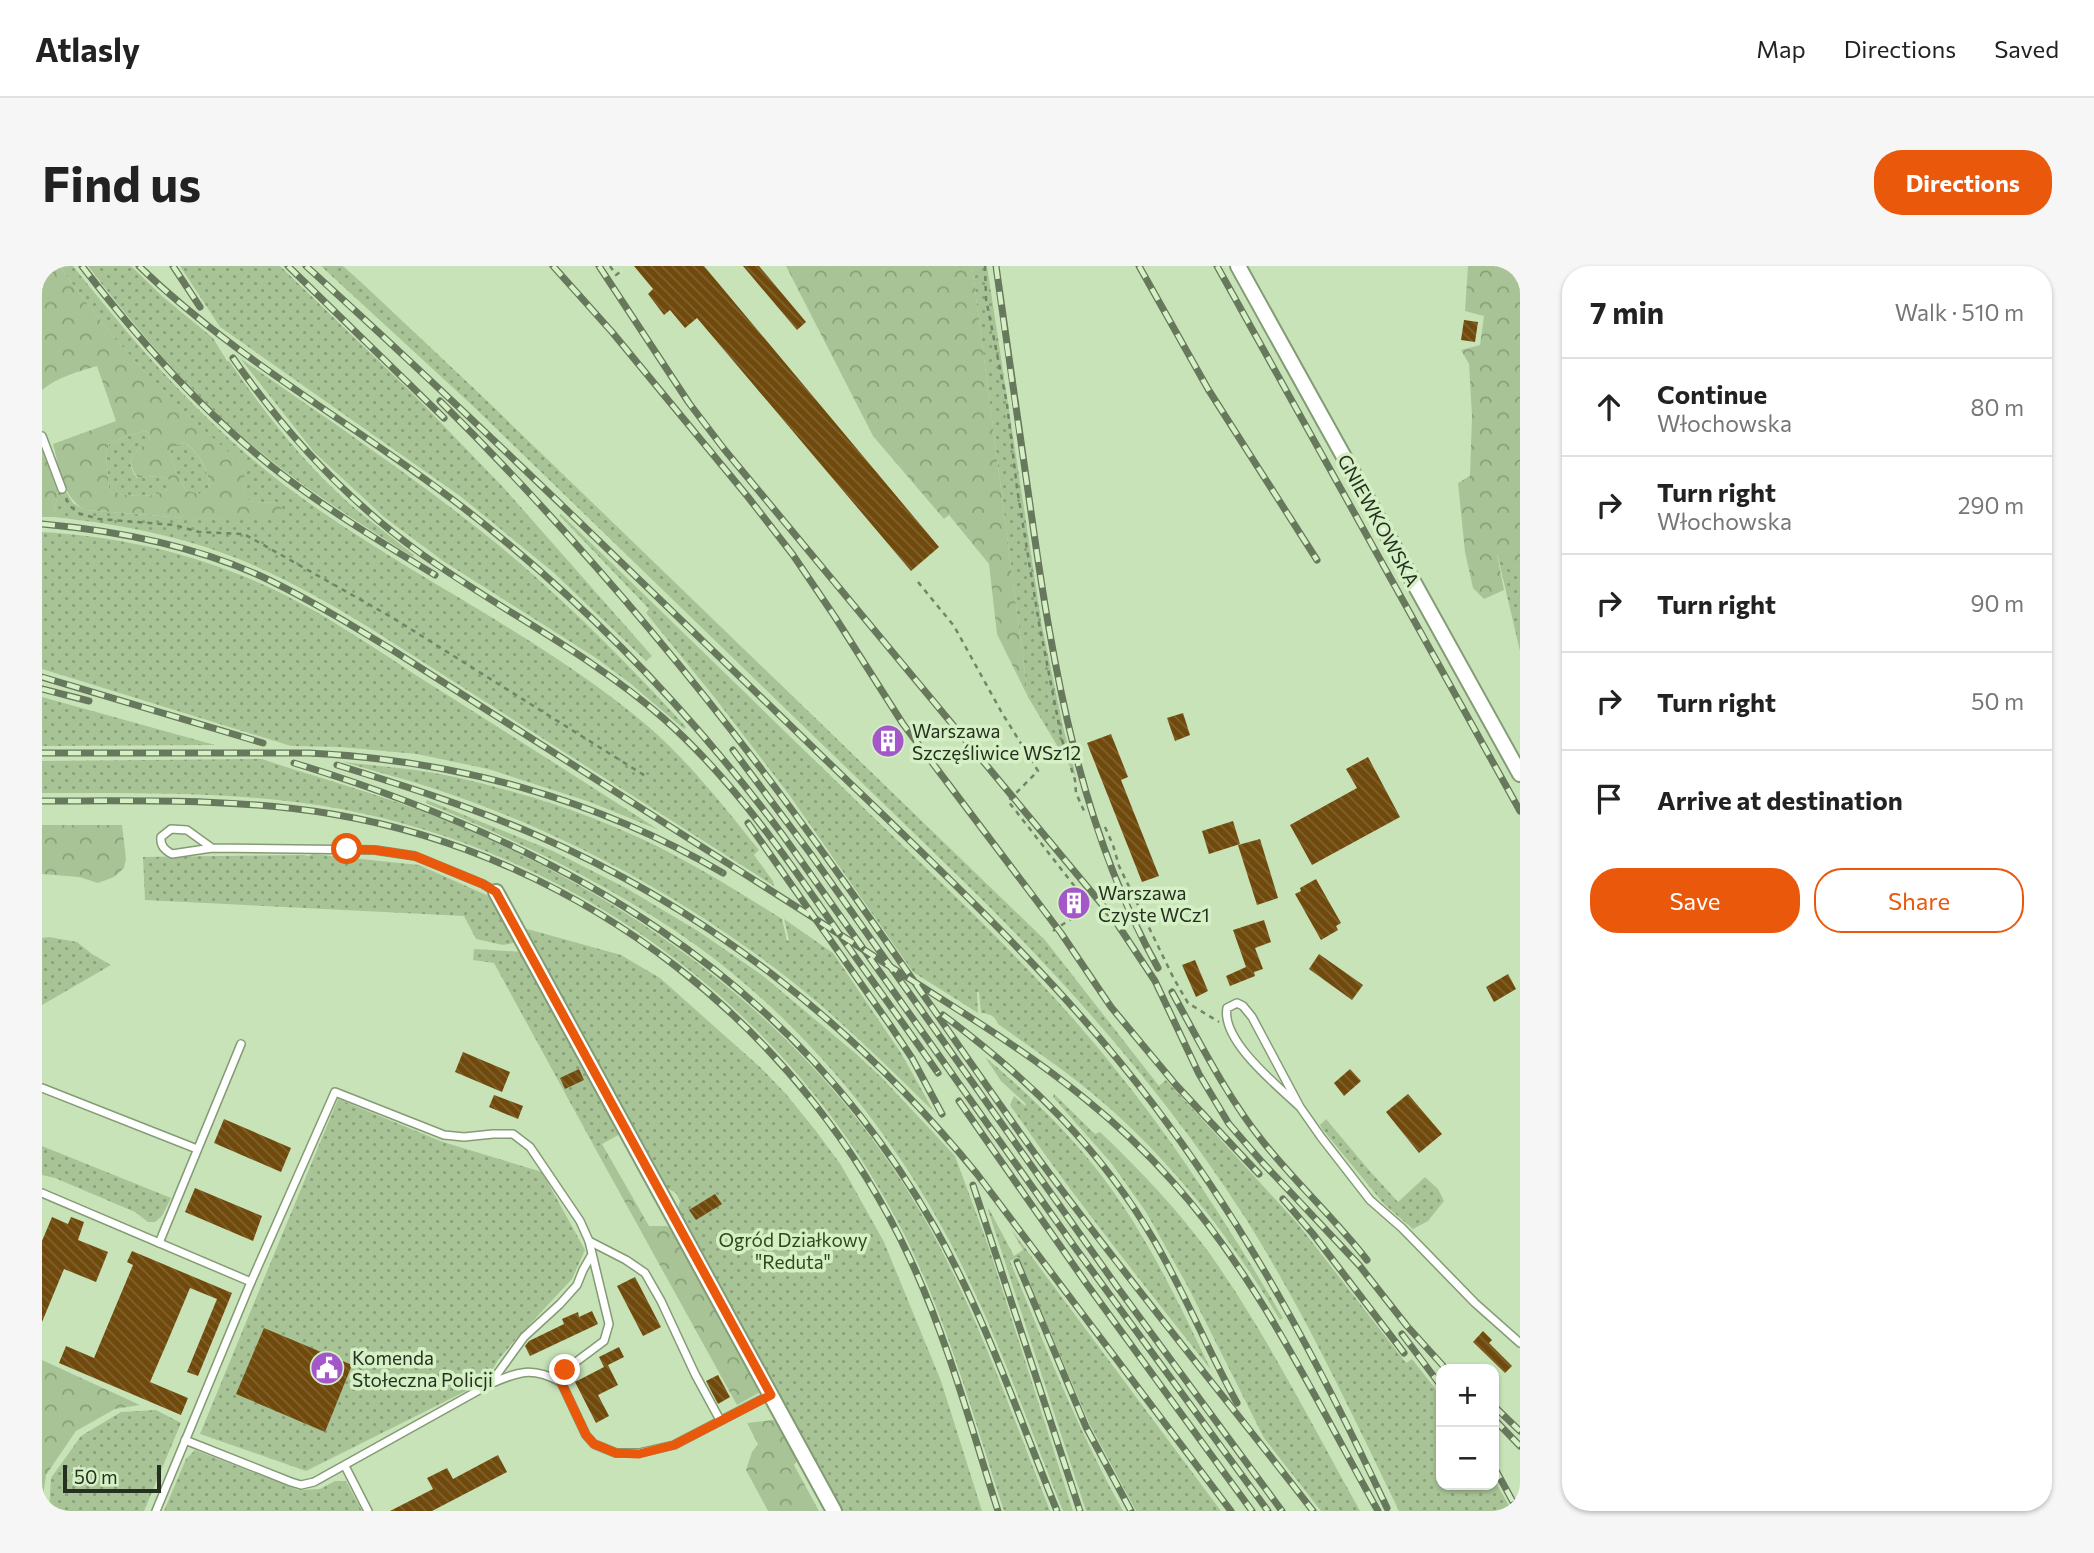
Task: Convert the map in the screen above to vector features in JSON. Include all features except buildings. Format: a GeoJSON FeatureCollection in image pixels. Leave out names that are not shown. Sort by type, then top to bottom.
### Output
{"type":"FeatureCollection","features":[{"type":"Feature","properties":{"kind":"street","name":"GNIEWKOWSKA"},"geometry":{"type":"LineString","coordinates":[[1238,266],[1520,774]]}},
{"type":"Feature","properties":{"kind":"street"},"geometry":{"type":"LineString","coordinates":[[496,892],[834,1511]]}},
{"type":"Feature","properties":{"kind":"lane"},"geometry":{"type":"LineString","coordinates":[[42,436],[62,489]]}},
{"type":"Feature","properties":{"kind":"lane"},"geometry":{"type":"LineString","coordinates":[[212,848],[187,830],[171,829],[161,837],[160,842],[164,849],[172,854],[212,848],[347,849],[397,853],[415,856],[496,892]]}},
{"type":"Feature","properties":{"kind":"lane"},"geometry":{"type":"LineString","coordinates":[[1300,1107],[1245,1055],[1231,1030],[1227,1009],[1237,1003],[1252,1017],[1300,1107],[1370,1199],[1475,1303],[1520,1343]]}},
{"type":"Feature","properties":{"kind":"lane"},"geometry":{"type":"LineString","coordinates":[[159,1243],[241,1044]]}},
{"type":"Feature","properties":{"kind":"lane"},"geometry":{"type":"LineString","coordinates":[[42,1088],[197,1149]]}},
{"type":"Feature","properties":{"kind":"lane"},"geometry":{"type":"LineString","coordinates":[[156,1511],[251,1282],[335,1091],[444,1135],[464,1137],[513,1134],[530,1147],[580,1221],[589,1241],[609,1324],[604,1341],[565,1370],[561,1382]]}},
{"type":"Feature","properties":{"kind":"lane"},"geometry":{"type":"LineString","coordinates":[[42,1193],[251,1282]]}},
{"type":"Feature","properties":{"kind":"lane"},"geometry":{"type":"LineString","coordinates":[[589,1241],[645,1273],[720,1420]]}},
{"type":"Feature","properties":{"kind":"lane"},"geometry":{"type":"LineString","coordinates":[[490,1384],[524,1337],[577,1285],[591,1256]]}},
{"type":"Feature","properties":{"kind":"lane"},"geometry":{"type":"LineString","coordinates":[[185,1440],[301,1485],[314,1482],[345,1466],[490,1384],[519,1372],[537,1371],[561,1382],[586,1435],[594,1444],[616,1453],[639,1454],[674,1445],[771,1395]]}},
{"type":"Feature","properties":{"kind":"lane"},"geometry":{"type":"LineString","coordinates":[[345,1466],[368,1511]]}},
{"type":"Feature","properties":{"kind":"path"},"geometry":{"type":"LineString","coordinates":[[610,266],[616,275],[620,272]]}},
{"type":"Feature","properties":{"kind":"path"},"geometry":{"type":"LineString","coordinates":[[985,266],[986,299],[1007,404],[1017,488],[1039,623],[1062,740],[1075,780],[1076,793],[1084,811]]}},
{"type":"Feature","properties":{"kind":"path"},"geometry":{"type":"LineString","coordinates":[[62,489],[69,505],[78,513],[99,519],[174,525],[199,532],[244,534],[393,618],[647,777]]}},
{"type":"Feature","properties":{"kind":"path"},"geometry":{"type":"LineString","coordinates":[[918,582],[954,626],[1038,771],[1008,801],[1090,906],[1053,931]]}},
{"type":"Feature","properties":{"kind":"path"},"geometry":{"type":"LineString","coordinates":[[1105,827],[1124,876],[1188,1003],[1231,1030]]}},
{"type":"Feature","properties":{"kind":"green space"},"geometry":{"type":"Polygon","coordinates":[[[42,266],[60,266],[100,320],[145,372],[193,420],[244,465],[245,498],[253,502],[280,503],[280,520],[185,518],[85,510],[66,490],[53,444],[116,421],[97,366],[61,378],[42,390],[42,266]],[[144,431],[109,444],[106,453],[109,491],[148,496],[169,488],[169,479],[159,476],[138,478],[134,471],[132,456],[149,441],[150,433],[144,431]],[[184,442],[170,450],[176,473],[186,490],[199,494],[210,488],[207,474],[199,456],[184,442]]]}},
{"type":"Feature","properties":{"kind":"green space"},"geometry":{"type":"Polygon","coordinates":[[[60,266],[73,266],[178,388],[206,417],[266,470],[341,525],[565,664],[650,728],[694,771],[759,850],[754,855],[774,886],[365,625],[292,584],[246,562],[175,538],[127,527],[53,517],[58,493],[65,490],[73,503],[85,510],[185,518],[280,519],[280,503],[253,502],[245,498],[243,465],[192,420],[145,372],[100,320],[60,266]]]}},
{"type":"Feature","properties":{"kind":"green space"},"geometry":{"type":"Polygon","coordinates":[[[88,266],[131,266],[163,297],[213,338],[270,418],[301,454],[333,489],[414,555],[413,557],[307,487],[246,440],[203,400],[163,357],[88,266]]]}},
{"type":"Feature","properties":{"kind":"green space"},"geometry":{"type":"Polygon","coordinates":[[[180,266],[280,266],[413,394],[503,487],[652,656],[646,661],[553,572],[460,496],[220,327],[180,266]]]}},
{"type":"Feature","properties":{"kind":"green space"},"geometry":{"type":"Polygon","coordinates":[[[321,266],[343,266],[362,283],[1045,940],[1159,1086],[1166,1080],[1298,1224],[1406,1363],[1412,1359],[1436,1390],[1436,1490],[1499,1490],[1499,1488],[1512,1511],[1399,1511],[1308,1327],[1268,1254],[1181,1126],[1111,1038],[1035,954],[956,874],[474,407],[321,266]]]}},
{"type":"Feature","properties":{"kind":"green space"},"geometry":{"type":"Polygon","coordinates":[[[786,266],[972,266],[1028,697],[997,634],[989,564],[949,515],[944,519],[873,436],[786,266]]]}},
{"type":"Feature","properties":{"kind":"green space"},"geometry":{"type":"Polygon","coordinates":[[[972,266],[987,266],[1042,626],[1076,777],[1028,697],[972,266]]]}},
{"type":"Feature","properties":{"kind":"green space"},"geometry":{"type":"Polygon","coordinates":[[[1468,266],[1520,266],[1520,572],[1497,554],[1504,590],[1484,599],[1473,588],[1465,552],[1458,483],[1470,476],[1472,416],[1469,364],[1461,350],[1480,345],[1484,316],[1465,311],[1468,266]]]}},
{"type":"Feature","properties":{"kind":"green space"},"geometry":{"type":"Polygon","coordinates":[[[240,358],[414,480],[515,559],[603,640],[686,727],[684,729],[596,658],[443,561],[384,517],[314,452],[240,358]]]}},
{"type":"Feature","properties":{"kind":"green space"},"geometry":{"type":"Polygon","coordinates":[[[144,431],[150,433],[149,441],[132,457],[133,471],[137,478],[159,476],[169,479],[169,488],[148,496],[109,491],[106,453],[109,444],[144,431]]]}},
{"type":"Feature","properties":{"kind":"green space"},"geometry":{"type":"Polygon","coordinates":[[[184,442],[199,457],[207,475],[210,489],[199,494],[186,490],[176,473],[170,450],[184,442]]]}},
{"type":"Feature","properties":{"kind":"green space"},"geometry":{"type":"Polygon","coordinates":[[[42,449],[58,493],[53,517],[42,517],[42,449]]]}},
{"type":"Feature","properties":{"kind":"green space"},"geometry":{"type":"Polygon","coordinates":[[[561,514],[964,905],[1084,1031],[1181,1157],[1283,1318],[1280,1320],[1240,1258],[1196,1199],[1121,1118],[1070,1076],[998,1024],[993,1017],[981,1013],[979,992],[978,1013],[913,972],[790,796],[646,613],[649,609],[559,515],[561,514]]]}},
{"type":"Feature","properties":{"kind":"green space"},"geometry":{"type":"Polygon","coordinates":[[[42,532],[117,540],[166,551],[214,565],[262,584],[355,636],[659,830],[590,802],[488,769],[417,754],[340,747],[291,746],[42,669],[42,532]]]}},
{"type":"Feature","properties":{"kind":"green space"},"geometry":{"type":"Polygon","coordinates":[[[1497,553],[1520,572],[1520,651],[1497,553]]]}},
{"type":"Feature","properties":{"kind":"green space"},"geometry":{"type":"Polygon","coordinates":[[[42,697],[215,745],[42,746],[42,697]]]}},
{"type":"Feature","properties":{"kind":"green space"},"geometry":{"type":"Polygon","coordinates":[[[262,759],[424,812],[520,854],[591,892],[658,935],[722,982],[781,1035],[836,1093],[885,1156],[928,1225],[979,1330],[1050,1511],[1004,1511],[933,1298],[902,1230],[856,1151],[802,1079],[739,1013],[670,955],[595,905],[514,863],[429,831],[341,809],[267,799],[192,794],[42,793],[42,761],[262,759]]]}},
{"type":"Feature","properties":{"kind":"green space"},"geometry":{"type":"Polygon","coordinates":[[[343,762],[441,774],[540,800],[623,830],[716,878],[782,919],[787,941],[789,940],[784,919],[833,953],[901,1053],[934,1112],[856,1036],[794,983],[733,938],[653,887],[568,843],[480,805],[401,778],[343,762]]]}},
{"type":"Feature","properties":{"kind":"green space"},"geometry":{"type":"Polygon","coordinates":[[[427,800],[553,851],[626,888],[698,931],[762,975],[855,1053],[955,1156],[989,1248],[1073,1511],[1063,1511],[982,1308],[950,1242],[900,1158],[871,1118],[807,1043],[736,976],[665,924],[566,867],[497,833],[426,803],[427,800]]]}},
{"type":"Feature","properties":{"kind":"green space"},"geometry":{"type":"Polygon","coordinates":[[[42,825],[122,825],[126,859],[124,868],[114,877],[98,883],[79,877],[42,874],[42,825]]]}},
{"type":"Feature","properties":{"kind":"green space"},"geometry":{"type":"Polygon","coordinates":[[[313,854],[419,865],[493,898],[519,942],[503,945],[476,939],[464,916],[145,900],[143,857],[313,854]]]}},
{"type":"Feature","properties":{"kind":"green space","name":"Ogród Działkowy \"Reduta\""},"geometry":{"type":"Polygon","coordinates":[[[520,927],[621,955],[660,978],[761,1068],[816,1131],[841,1165],[884,1242],[941,1381],[982,1511],[841,1511],[677,1211],[680,1201],[676,1193],[665,1187],[520,927]]]}},
{"type":"Feature","properties":{"kind":"green space"},"geometry":{"type":"Polygon","coordinates":[[[42,938],[77,942],[111,965],[42,1005],[42,938]]]}},
{"type":"Feature","properties":{"kind":"green space"},"geometry":{"type":"Polygon","coordinates":[[[474,949],[524,952],[573,1043],[570,1045],[620,1134],[595,1148],[494,963],[473,960],[474,949]]]}},
{"type":"Feature","properties":{"kind":"green space"},"geometry":{"type":"Polygon","coordinates":[[[985,1057],[1052,1118],[1110,1187],[1152,1253],[1211,1370],[1034,1139],[1010,1105],[1014,1096],[1025,1106],[1026,1104],[1001,1081],[985,1057]]]}},
{"type":"Feature","properties":{"kind":"green space"},"geometry":{"type":"Polygon","coordinates":[[[1054,1094],[1095,1134],[1100,1132],[1130,1161],[1172,1206],[1210,1254],[1270,1348],[1360,1511],[1321,1511],[1264,1438],[1187,1285],[1146,1212],[1112,1164],[1053,1097],[1054,1094]]]}},
{"type":"Feature","properties":{"kind":"green space"},"geometry":{"type":"Polygon","coordinates":[[[338,1099],[443,1142],[542,1172],[585,1250],[572,1279],[498,1360],[486,1381],[306,1471],[200,1434],[338,1099]]]}},
{"type":"Feature","properties":{"kind":"green space"},"geometry":{"type":"Polygon","coordinates":[[[1326,1119],[1398,1202],[1425,1177],[1438,1189],[1444,1201],[1428,1221],[1413,1229],[1384,1204],[1323,1130],[1320,1125],[1326,1119]]]}},
{"type":"Feature","properties":{"kind":"green space"},"geometry":{"type":"Polygon","coordinates":[[[602,1144],[649,1226],[666,1226],[677,1230],[762,1391],[737,1405],[595,1148],[602,1144]]]}},
{"type":"Feature","properties":{"kind":"green space"},"geometry":{"type":"Polygon","coordinates":[[[42,1146],[171,1198],[162,1216],[155,1222],[148,1222],[135,1212],[42,1175],[42,1146]]]}},
{"type":"Feature","properties":{"kind":"green space"},"geometry":{"type":"Polygon","coordinates":[[[989,1209],[1014,1256],[1023,1250],[1011,1229],[1221,1511],[1136,1511],[1089,1423],[1018,1257],[1010,1261],[1036,1325],[1077,1419],[1123,1511],[1086,1511],[989,1209]]]}},
{"type":"Feature","properties":{"kind":"green space"},"geometry":{"type":"Polygon","coordinates":[[[42,1360],[140,1405],[115,1409],[76,1431],[46,1475],[42,1504],[42,1360]]]}},
{"type":"Feature","properties":{"kind":"green space"},"geometry":{"type":"Polygon","coordinates":[[[156,1410],[181,1423],[144,1511],[49,1511],[51,1478],[81,1436],[121,1412],[156,1410]]]}},
{"type":"Feature","properties":{"kind":"green space"},"geometry":{"type":"Polygon","coordinates":[[[773,1420],[781,1422],[800,1458],[794,1465],[819,1511],[768,1511],[746,1470],[758,1444],[747,1423],[773,1420]]]}},
{"type":"Feature","properties":{"kind":"green space"},"geometry":{"type":"Polygon","coordinates":[[[195,1450],[298,1490],[320,1489],[335,1481],[346,1481],[362,1511],[164,1511],[186,1459],[195,1450]]]}},
{"type":"Feature","properties":{"kind":"railway"},"geometry":{"type":"LineString","coordinates":[[82,266],[170,372],[245,444],[331,510],[435,575]]}},
{"type":"Feature","properties":{"kind":"railway"},"geometry":{"type":"LineString","coordinates":[[139,266],[215,332],[421,476],[506,542],[592,619],[672,701],[747,788],[782,834],[1074,1246],[1268,1511]]}},
{"type":"Feature","properties":{"kind":"railway"},"geometry":{"type":"LineString","coordinates":[[173,266],[200,307]]}},
{"type":"Feature","properties":{"kind":"railway"},"geometry":{"type":"LineString","coordinates":[[288,266],[444,418]]}},
{"type":"Feature","properties":{"kind":"railway"},"geometry":{"type":"LineString","coordinates":[[306,266],[492,438],[889,821],[982,911],[1071,1005],[1153,1104],[1252,1250],[1309,1350],[1387,1508]]}},
{"type":"Feature","properties":{"kind":"railway"},"geometry":{"type":"LineString","coordinates":[[553,266],[612,332],[793,555],[903,724],[1061,933],[1111,1007],[1176,1085],[1259,1174]]}},
{"type":"Feature","properties":{"kind":"railway"},"geometry":{"type":"LineString","coordinates":[[599,266],[689,403],[724,449],[1114,919],[1155,981],[1199,1074],[1229,1124],[1359,1265],[1407,1326],[1441,1364]]}},
{"type":"Feature","properties":{"kind":"railway"},"geometry":{"type":"LineString","coordinates":[[996,266],[1049,629],[1073,746],[1108,860],[1131,915],[1158,968]]}},
{"type":"Feature","properties":{"kind":"railway"},"geometry":{"type":"LineString","coordinates":[[1139,266],[1208,389],[1317,560]]}},
{"type":"Feature","properties":{"kind":"railway"},"geometry":{"type":"LineString","coordinates":[[1217,266],[1520,811]]}},
{"type":"Feature","properties":{"kind":"railway"},"geometry":{"type":"LineString","coordinates":[[233,358],[274,413],[319,465],[395,534],[453,575],[606,673],[689,742],[758,821],[938,1073]]}},
{"type":"Feature","properties":{"kind":"railway"},"geometry":{"type":"LineString","coordinates":[[440,401],[567,534],[647,626],[762,770],[1071,1203],[1313,1511]]}},
{"type":"Feature","properties":{"kind":"railway"},"geometry":{"type":"LineString","coordinates":[[42,524],[100,531],[187,549],[242,568],[301,596],[394,651],[979,1023],[1056,1076],[1128,1136],[1203,1218],[1284,1340],[1378,1511]]}},
{"type":"Feature","properties":{"kind":"railway"},"geometry":{"type":"LineString","coordinates":[[42,677],[263,743]]}},
{"type":"Feature","properties":{"kind":"railway"},"geometry":{"type":"LineString","coordinates":[[42,689],[89,701]]}},
{"type":"Feature","properties":{"kind":"railway"},"geometry":{"type":"LineString","coordinates":[[733,750],[810,853],[1118,1288],[1282,1511]]}},
{"type":"Feature","properties":{"kind":"railway"},"geometry":{"type":"LineString","coordinates":[[42,753],[309,753],[417,764],[523,788],[575,804],[626,824],[723,873]]}},
{"type":"Feature","properties":{"kind":"railway"},"geometry":{"type":"LineString","coordinates":[[294,763],[393,796],[487,834],[577,879],[661,931],[740,990],[812,1059],[876,1137],[934,1226],[985,1330],[1057,1511]]}},
{"type":"Feature","properties":{"kind":"railway"},"geometry":{"type":"LineString","coordinates":[[337,765],[487,815],[600,865],[661,899],[720,937],[777,978],[831,1023],[883,1070],[977,1174],[1231,1511]]}},
{"type":"Feature","properties":{"kind":"railway"},"geometry":{"type":"LineString","coordinates":[[42,801],[260,805],[332,814],[425,836],[514,869],[598,913],[676,967],[748,1029],[811,1100],[866,1177],[924,1291],[958,1385],[998,1511]]}},
{"type":"Feature","properties":{"kind":"railway"},"geometry":{"type":"LineString","coordinates":[[748,823],[890,1025],[912,1058],[942,1114]]}},
{"type":"Feature","properties":{"kind":"railway"},"geometry":{"type":"LineString","coordinates":[[1172,992],[1215,1069],[1251,1125],[1276,1158],[1367,1260]]}},
{"type":"Feature","properties":{"kind":"railway"},"geometry":{"type":"LineString","coordinates":[[943,1015],[1033,1090],[1087,1146],[1111,1177],[1155,1242],[1237,1403]]}},
{"type":"Feature","properties":{"kind":"railway"},"geometry":{"type":"LineString","coordinates":[[959,1101],[1086,1283],[1252,1511]]}},
{"type":"Feature","properties":{"kind":"railway"},"geometry":{"type":"LineString","coordinates":[[973,1185],[1080,1511]]}},
{"type":"Feature","properties":{"kind":"railway"},"geometry":{"type":"LineString","coordinates":[[1283,1199],[1404,1353]]}},
{"type":"Feature","properties":{"kind":"railway"},"geometry":{"type":"LineString","coordinates":[[1017,1262],[1086,1427],[1131,1511]]}},
{"type":"Feature","properties":{"kind":"railway"},"geometry":{"type":"LineString","coordinates":[[1402,1334],[1436,1379]]}},
{"type":"Feature","properties":{"kind":"railway"},"geometry":{"type":"LineString","coordinates":[[1499,1411],[1520,1431]]}},
{"type":"Feature","properties":{"kind":"railway"},"geometry":{"type":"LineString","coordinates":[[1499,1424],[1520,1446]]}},
{"type":"Feature","properties":{"kind":"railway"},"geometry":{"type":"LineString","coordinates":[[1499,1476],[1518,1511]]}},
{"type":"Feature","properties":{"kind":"place","name":"Warszawa Szczęśliwice WSz12"},"geometry":{"type":"Point","coordinates":[888,741]}},
{"type":"Feature","properties":{"kind":"place","name":"Warszawa Czyste WCz1"},"geometry":{"type":"Point","coordinates":[1074,903]}},
{"type":"Feature","properties":{"kind":"place","name":"Komenda Stołeczna Policji"},"geometry":{"type":"Point","coordinates":[327,1368]}},
{"type":"Feature","properties":{"kind":"route"},"geometry":{"type":"LineString","coordinates":[[347,849],[415,856],[496,892],[771,1395],[674,1445],[639,1454],[616,1453],[594,1444],[586,1435],[561,1382],[565,1370]]}}]}
